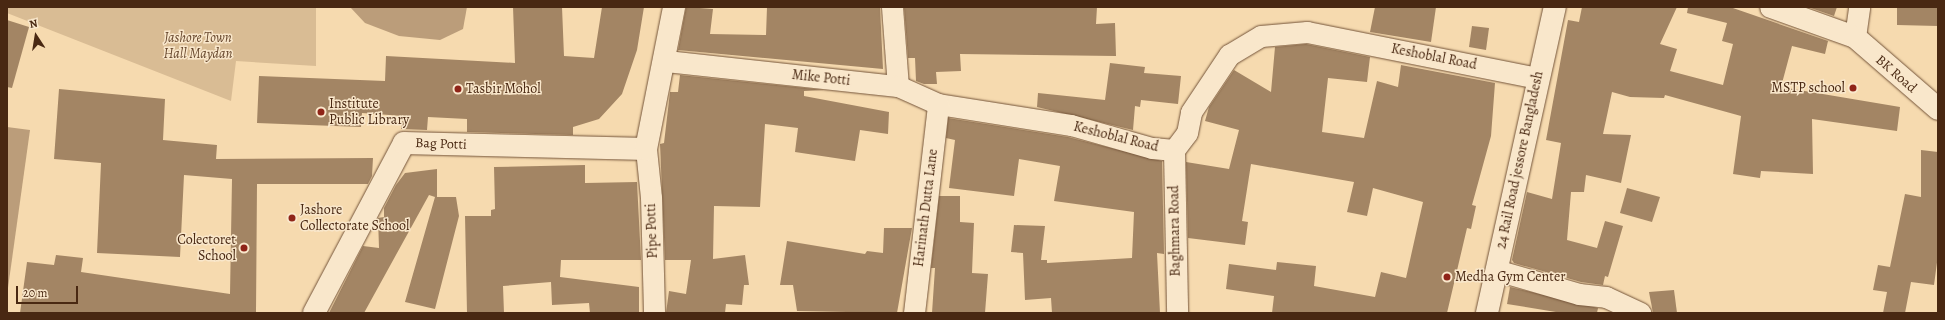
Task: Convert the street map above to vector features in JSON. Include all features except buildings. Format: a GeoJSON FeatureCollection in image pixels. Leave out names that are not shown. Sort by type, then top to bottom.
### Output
{"type":"FeatureCollection","features":[{"type":"Feature","properties":{"kind":"street"},"geometry":{"type":"LineString","coordinates":[[646,149],[666,62],[674,7]]}},
{"type":"Feature","properties":{"kind":"street"},"geometry":{"type":"LineString","coordinates":[[892,7],[898,86]]}},
{"type":"Feature","properties":{"kind":"street","name":"24 Rail Road jessore Bangladesh"},"geometry":{"type":"LineString","coordinates":[[1487,313],[1537,78],[1555,7]]}},
{"type":"Feature","properties":{"kind":"street","name":"BK Road"},"geometry":{"type":"LineString","coordinates":[[1771,7],[1855,37],[1938,108]]}},
{"type":"Feature","properties":{"kind":"street"},"geometry":{"type":"LineString","coordinates":[[1855,37],[1859,7]]}},
{"type":"Feature","properties":{"kind":"street","name":"Keshoblal Road"},"geometry":{"type":"LineString","coordinates":[[898,86],[938,104],[1072,125],[1152,148],[1174,150],[1187,133],[1190,112],[1229,55],[1261,36],[1307,32],[1537,78]]}},
{"type":"Feature","properties":{"kind":"street","name":"Mike Potti"},"geometry":{"type":"LineString","coordinates":[[666,62],[898,86]]}},
{"type":"Feature","properties":{"kind":"street","name":"Harinath Dutta Lane"},"geometry":{"type":"LineString","coordinates":[[914,313],[938,104]]}},
{"type":"Feature","properties":{"kind":"street","name":"Bag Potti"},"geometry":{"type":"LineString","coordinates":[[314,313],[404,143],[646,149]]}},
{"type":"Feature","properties":{"kind":"street","name":"Pipe Potti"},"geometry":{"type":"LineString","coordinates":[[646,149],[651,197],[654,313]]}},
{"type":"Feature","properties":{"kind":"street","name":"Baghmara Road"},"geometry":{"type":"LineString","coordinates":[[1174,150],[1177,313]]}},
{"type":"Feature","properties":{"kind":"street"},"geometry":{"type":"LineString","coordinates":[[1496,270],[1580,294],[1606,296],[1641,313]]}},
{"type":"Feature","properties":{"kind":"green space","name":"Jashore Town Hall Maydan"},"geometry":{"type":"Polygon","coordinates":[[[7,7],[316,7],[316,66],[236,61],[231,101],[7,13],[7,7]]]}},
{"type":"Feature","properties":{"kind":"shaded area"},"geometry":{"type":"Polygon","coordinates":[[[350,7],[467,7],[463,29],[440,40],[399,36],[365,23],[350,7]]]}},
{"type":"Feature","properties":{"kind":"shaded area"},"geometry":{"type":"Polygon","coordinates":[[[7,127],[30,130],[7,295],[7,127]]]}},
{"type":"Feature","properties":{"kind":"place","name":"MSTP school"},"geometry":{"type":"Point","coordinates":[1853,88]}},
{"type":"Feature","properties":{"kind":"place","name":"Tasbir Mohol"},"geometry":{"type":"Point","coordinates":[458,89]}},
{"type":"Feature","properties":{"kind":"place","name":"Institute Public Library"},"geometry":{"type":"Point","coordinates":[321,112]}},
{"type":"Feature","properties":{"kind":"place","name":"Jashore Collectorate School"},"geometry":{"type":"Point","coordinates":[292,218]}},
{"type":"Feature","properties":{"kind":"place","name":"Colectoret School"},"geometry":{"type":"Point","coordinates":[244,248]}},
{"type":"Feature","properties":{"kind":"place","name":"Medha Gym Center"},"geometry":{"type":"Point","coordinates":[1447,277]}}]}
